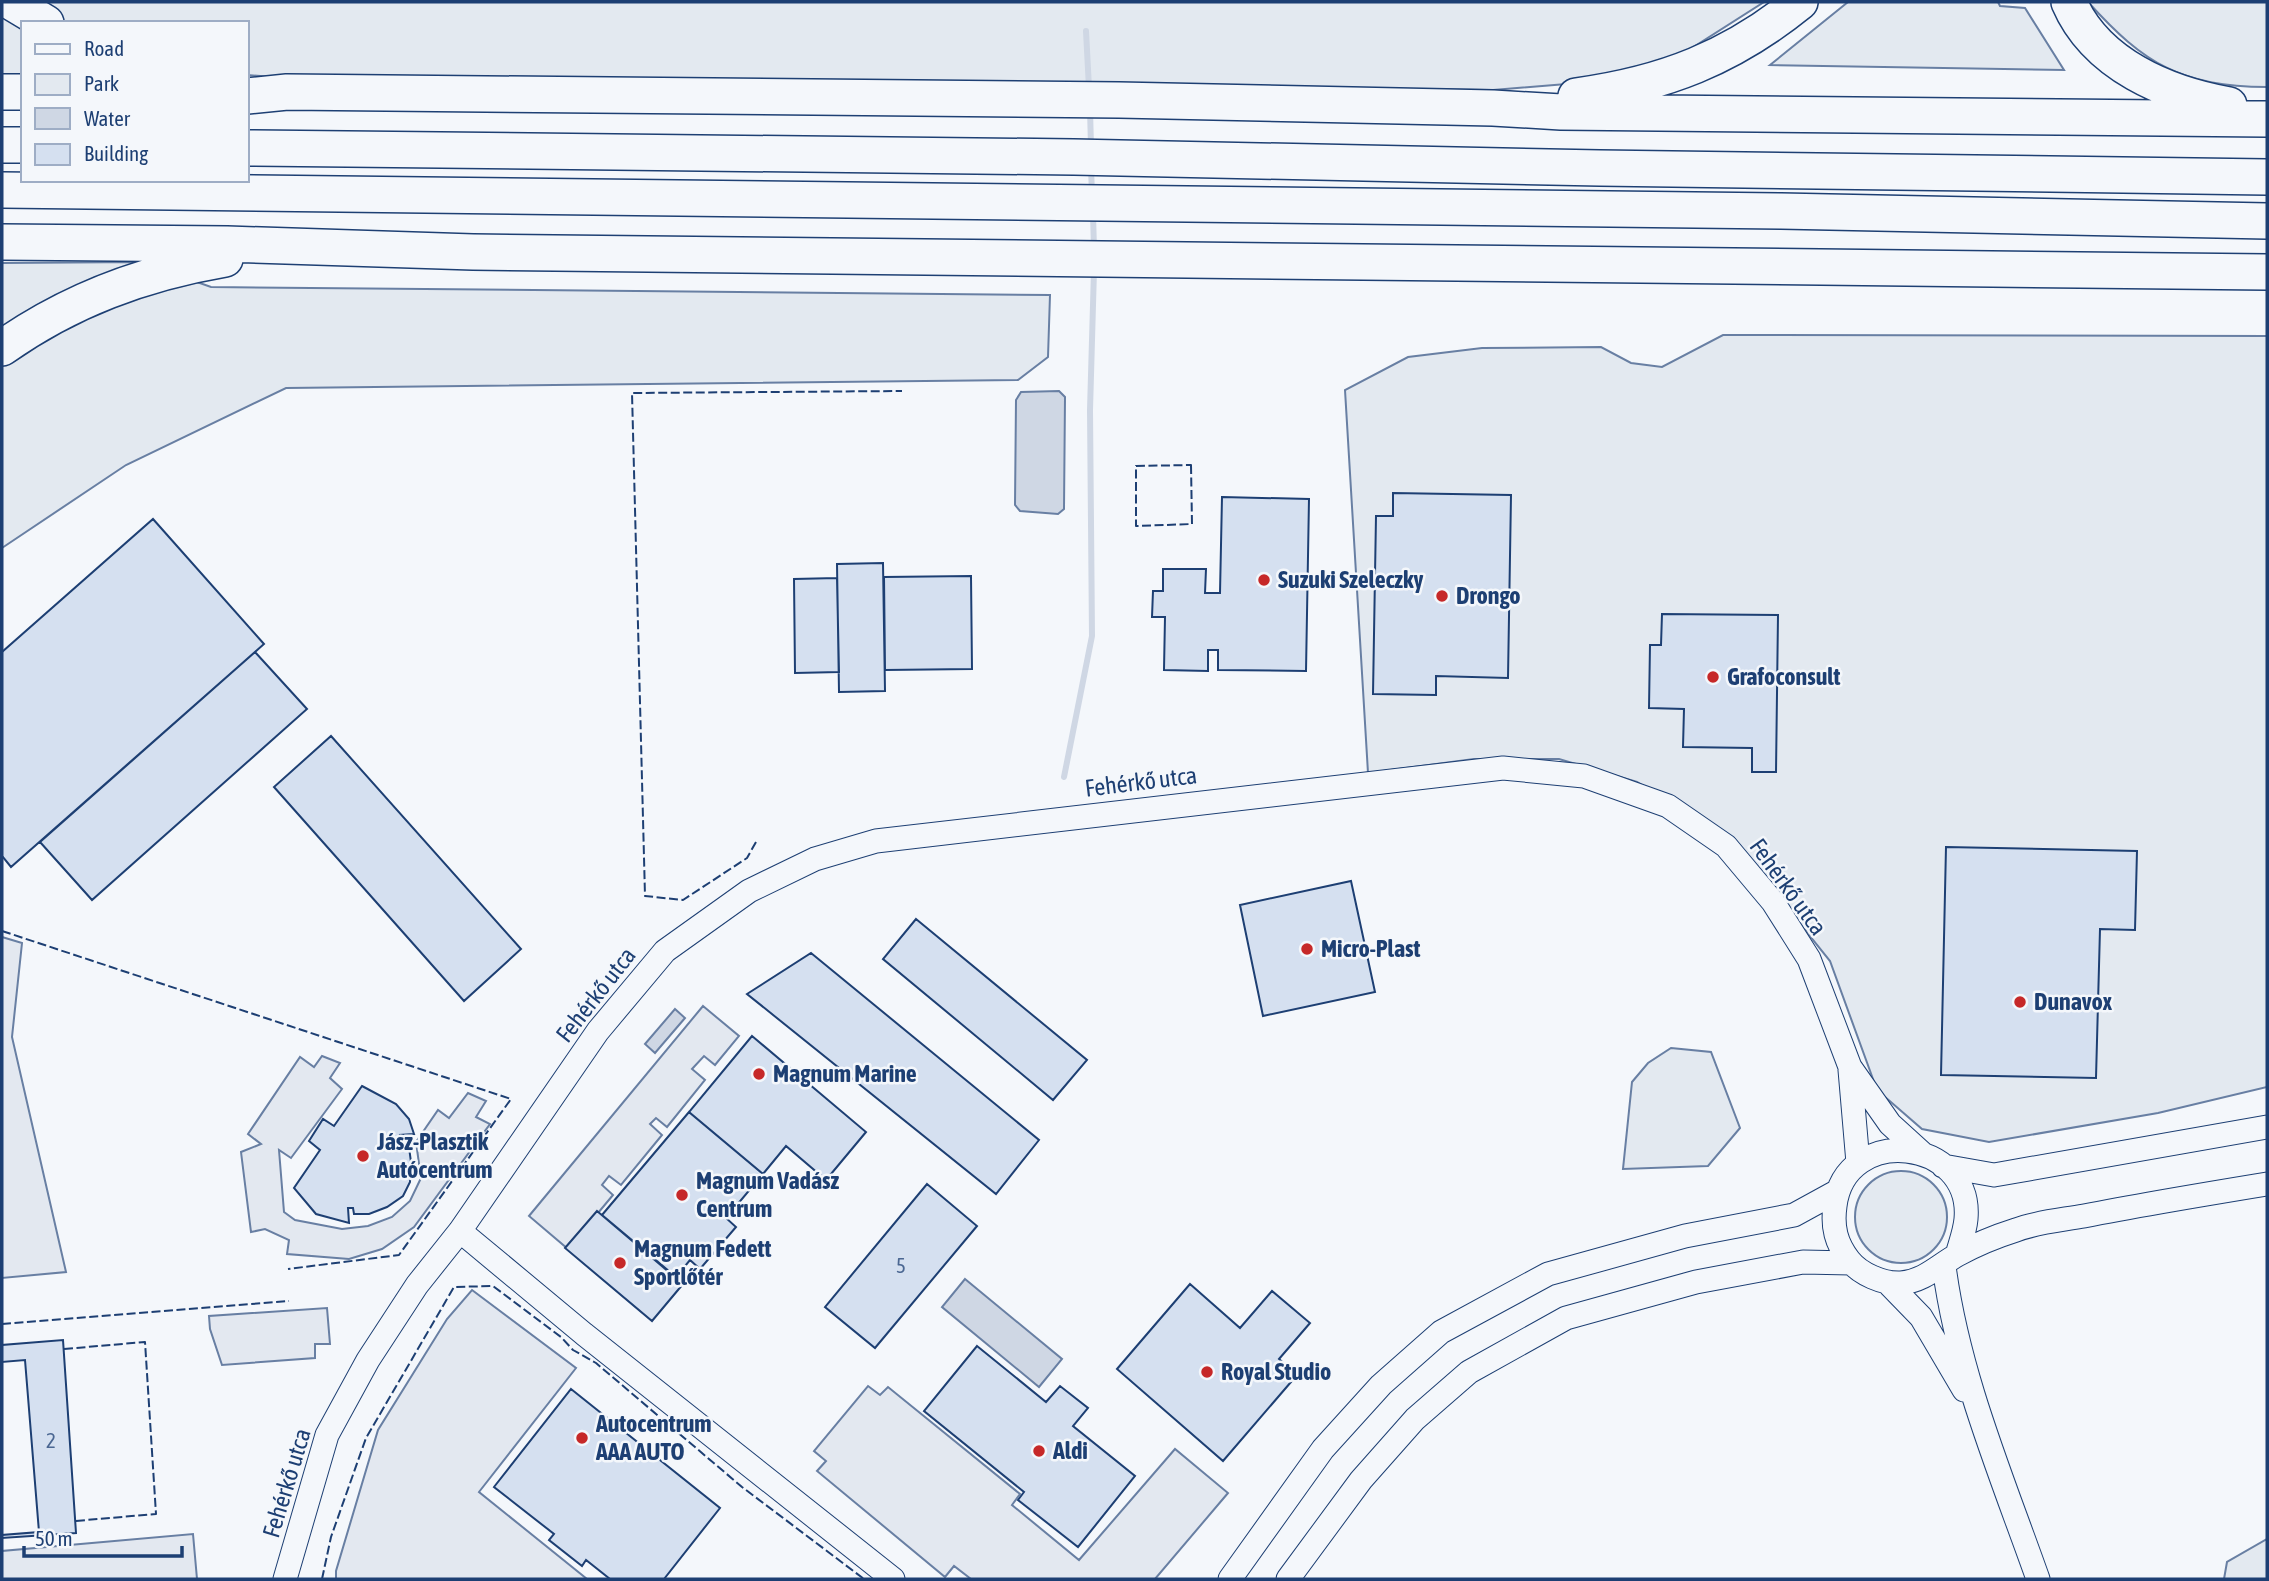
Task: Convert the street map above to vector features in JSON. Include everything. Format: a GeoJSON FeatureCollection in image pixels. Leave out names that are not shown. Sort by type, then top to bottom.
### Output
{"type":"FeatureCollection","features":[{"type":"Feature","properties":{"kind":"highway"},"geometry":{"type":"LineString","coordinates":[[11,2],[43,21]]}},
{"type":"Feature","properties":{"kind":"highway"},"geometry":{"type":"LineString","coordinates":[[1493,107],[1617,90],[1705,64],[1747,40],[1800,2]]}},
{"type":"Feature","properties":{"kind":"highway"},"geometry":{"type":"LineString","coordinates":[[2069,2],[2098,44],[2126,67],[2153,82],[2189,98],[2267,112]]}},
{"type":"Feature","properties":{"kind":"highway"},"geometry":{"type":"LineString","coordinates":[[248,86],[287,92]]}},
{"type":"Feature","properties":{"kind":"highway"},"geometry":{"type":"LineString","coordinates":[[2,92],[21,92]]}},
{"type":"Feature","properties":{"kind":"highway"},"geometry":{"type":"LineString","coordinates":[[248,96],[287,92],[1119,100],[1493,107],[1615,113],[2267,119]]}},
{"type":"Feature","properties":{"kind":"highway"},"geometry":{"type":"LineString","coordinates":[[2,145],[21,145]]}},
{"type":"Feature","properties":{"kind":"highway"},"geometry":{"type":"LineString","coordinates":[[248,148],[1074,156],[2267,177]]}},
{"type":"Feature","properties":{"kind":"highway"},"geometry":{"type":"LineString","coordinates":[[2,190],[1781,211],[2267,221]]}},
{"type":"Feature","properties":{"kind":"highway"},"geometry":{"type":"LineString","coordinates":[[2,242],[227,244],[375,250],[2267,272]]}},
{"type":"Feature","properties":{"kind":"highway"},"geometry":{"type":"LineString","coordinates":[[2,348],[71,305],[133,280],[184,266],[233,257],[375,250]]}},
{"type":"Feature","properties":{"kind":"street","name":"Fehérkő utca"},"geometry":{"type":"LineString","coordinates":[[285,1579],[327,1435],[368,1360],[416,1284],[460,1231],[598,1031],[665,951],[749,891],[815,859],[876,841],[1503,768],[1584,776],[1668,806],[1726,846],[1773,902],[1809,959],[1850,1067]]}},
{"type":"Feature","properties":{"kind":"street"},"geometry":{"type":"LineString","coordinates":[[1850,1067],[1890,1124],[1955,1178],[1964,1199],[1966,1219],[1950,1261],[1950,1311],[1982,1420],[2038,1579]]}},
{"type":"Feature","properties":{"kind":"street"},"geometry":{"type":"LineString","coordinates":[[1850,1067],[1858,1163]]}},
{"type":"Feature","properties":{"kind":"street"},"geometry":{"type":"LineString","coordinates":[[1943,1166],[1994,1175],[2267,1127]]}},
{"type":"Feature","properties":{"kind":"street"},"geometry":{"type":"LineString","coordinates":[[1230,1579],[1324,1450],[1381,1385],[1441,1332],[1548,1274],[1685,1236],[1794,1215],[1836,1192],[1858,1163],[1882,1151],[1906,1149],[1923,1154]]}},
{"type":"Feature","properties":{"kind":"street"},"geometry":{"type":"LineString","coordinates":[[1836,1192],[1833,1223],[1837,1242],[1851,1263],[1873,1278],[1887,1282],[1919,1280],[1950,1261],[2017,1229],[2267,1184]]}},
{"type":"Feature","properties":{"kind":"street"},"geometry":{"type":"LineString","coordinates":[[460,1231],[584,1334],[893,1579]]}},
{"type":"Feature","properties":{"kind":"street"},"geometry":{"type":"LineString","coordinates":[[1289,1579],[1361,1480],[1415,1419],[1469,1372],[1566,1318],[1710,1280],[1803,1262],[1851,1263]]}},
{"type":"Feature","properties":{"kind":"street"},"geometry":{"type":"LineString","coordinates":[[1887,1282],[1921,1317],[1982,1420]]}},
{"type":"Feature","properties":{"kind":"green space"},"geometry":{"type":"Polygon","coordinates":[[[20,2],[1764,2],[1662,67],[1615,80],[1493,90],[286,78],[248,75],[248,21],[57,21],[20,2]]]}},
{"type":"Feature","properties":{"kind":"green space"},"geometry":{"type":"Polygon","coordinates":[[[1848,2],[1998,2],[2000,6],[2025,8],[2064,70],[1770,65],[1848,2]]]}},
{"type":"Feature","properties":{"kind":"green space"},"geometry":{"type":"Polygon","coordinates":[[[2088,2],[2267,2],[2267,87],[2211,82],[2167,68],[2128,42],[2088,2]]]}},
{"type":"Feature","properties":{"kind":"green space"},"geometry":{"type":"Polygon","coordinates":[[[2,14],[21,25],[21,76],[2,75],[2,14]]]}},
{"type":"Feature","properties":{"kind":"green space"},"geometry":{"type":"Polygon","coordinates":[[[140,262],[211,287],[1050,295],[1048,357],[1018,380],[286,388],[126,465],[2,548],[2,263],[140,262]]]}},
{"type":"Feature","properties":{"kind":"green space"},"geometry":{"type":"Polygon","coordinates":[[[1723,335],[2267,336],[2267,1087],[2158,1113],[1989,1142],[1922,1129],[1877,1090],[1830,961],[1736,844],[1637,782],[1559,759],[1474,759],[1368,773],[1345,390],[1408,357],[1482,348],[1601,347],[1631,363],[1662,367],[1723,335]]]}},
{"type":"Feature","properties":{"kind":"green space"},"geometry":{"type":"Polygon","coordinates":[[[1671,1048],[1711,1052],[1740,1128],[1708,1166],[1623,1169],[1632,1082],[1648,1063],[1671,1048]]]}},
{"type":"Feature","properties":{"kind":"green space"},"geometry":{"type":"Polygon","coordinates":[[[1901,1171],[1919,1174],[1934,1184],[1944,1199],[1947,1217],[1944,1235],[1934,1250],[1919,1260],[1901,1263],[1883,1260],[1868,1250],[1858,1235],[1855,1217],[1858,1199],[1868,1184],[1883,1174],[1901,1171]]]}},
{"type":"Feature","properties":{"kind":"green space"},"geometry":{"type":"Polygon","coordinates":[[[2267,1539],[2267,1579],[2224,1579],[2227,1562],[2267,1539]]]}},
{"type":"Feature","properties":{"kind":"shaded area"},"geometry":{"type":"Polygon","coordinates":[[[2,937],[22,943],[12,1037],[66,1272],[2,1278],[2,937]]]}},
{"type":"Feature","properties":{"kind":"shaded area"},"geometry":{"type":"Polygon","coordinates":[[[703,1006],[739,1036],[715,1065],[704,1056],[692,1069],[705,1080],[667,1127],[656,1118],[650,1124],[662,1135],[621,1185],[609,1176],[602,1185],[613,1195],[568,1249],[529,1216],[703,1006]]]}},
{"type":"Feature","properties":{"kind":"shaded area"},"geometry":{"type":"Polygon","coordinates":[[[322,1056],[340,1063],[330,1078],[342,1089],[291,1158],[279,1150],[284,1212],[295,1220],[342,1229],[368,1226],[392,1217],[410,1201],[421,1178],[416,1142],[438,1110],[449,1118],[468,1093],[486,1101],[476,1117],[490,1124],[414,1227],[382,1249],[349,1259],[287,1254],[289,1240],[265,1229],[251,1232],[241,1152],[261,1144],[248,1134],[300,1057],[314,1067],[322,1056]]]}},
{"type":"Feature","properties":{"kind":"shaded area"},"geometry":{"type":"Polygon","coordinates":[[[472,1290],[576,1368],[479,1492],[587,1579],[336,1579],[336,1571],[378,1430],[447,1319],[472,1290]]]}},
{"type":"Feature","properties":{"kind":"shaded area"},"geometry":{"type":"Polygon","coordinates":[[[327,1308],[330,1344],[315,1344],[315,1358],[222,1365],[210,1329],[209,1316],[327,1308]]]}},
{"type":"Feature","properties":{"kind":"shaded area"},"geometry":{"type":"Polygon","coordinates":[[[868,1386],[880,1395],[888,1387],[1020,1494],[1012,1505],[1079,1560],[1175,1449],[1228,1493],[1155,1579],[971,1579],[954,1566],[945,1577],[817,1471],[826,1461],[814,1451],[868,1386]]]}},
{"type":"Feature","properties":{"kind":"shaded area"},"geometry":{"type":"Polygon","coordinates":[[[193,1534],[197,1579],[2,1579],[2,1551],[193,1534]]]}},
{"type":"Feature","properties":{"kind":"water"},"geometry":{"type":"Polygon","coordinates":[[[1059,391],[1065,397],[1064,509],[1058,514],[1020,511],[1015,505],[1016,400],[1021,392],[1059,391]]]}},
{"type":"Feature","properties":{"kind":"water"},"geometry":{"type":"Polygon","coordinates":[[[675,1009],[685,1018],[655,1053],[645,1044],[675,1009]]]}},
{"type":"Feature","properties":{"kind":"water"},"geometry":{"type":"Polygon","coordinates":[[[965,1279],[1062,1359],[1039,1387],[942,1307],[965,1279]]]}},
{"type":"Feature","properties":{"kind":"building","name":"Drongo"},"geometry":{"type":"Polygon","coordinates":[[[1393,493],[1511,495],[1508,678],[1436,676],[1436,695],[1373,694],[1376,516],[1393,516],[1393,493]]]}},
{"type":"Feature","properties":{"kind":"building","name":"Suzuki Szeleczky"},"geometry":{"type":"Polygon","coordinates":[[[1222,497],[1309,499],[1306,671],[1218,670],[1218,650],[1208,650],[1208,671],[1164,670],[1165,617],[1152,617],[1153,591],[1163,591],[1163,569],[1206,569],[1205,593],[1220,593],[1222,497]]]}},
{"type":"Feature","properties":{"kind":"building"},"geometry":{"type":"Polygon","coordinates":[[[153,519],[264,644],[11,867],[2,856],[2,652],[153,519]]]}},
{"type":"Feature","properties":{"kind":"building"},"geometry":{"type":"Polygon","coordinates":[[[883,563],[885,691],[839,692],[837,564],[883,563]]]}},
{"type":"Feature","properties":{"kind":"building"},"geometry":{"type":"Polygon","coordinates":[[[971,576],[972,669],[885,670],[884,577],[971,576]]]}},
{"type":"Feature","properties":{"kind":"building"},"geometry":{"type":"Polygon","coordinates":[[[837,578],[839,672],[795,673],[794,579],[837,578]]]}},
{"type":"Feature","properties":{"kind":"building","name":"Grafoconsult"},"geometry":{"type":"Polygon","coordinates":[[[1662,614],[1778,615],[1776,772],[1752,772],[1752,748],[1683,747],[1684,709],[1649,708],[1650,645],[1661,645],[1662,614]]]}},
{"type":"Feature","properties":{"kind":"building"},"geometry":{"type":"Polygon","coordinates":[[[255,652],[307,709],[92,900],[40,842],[255,652]]]}},
{"type":"Feature","properties":{"kind":"building"},"geometry":{"type":"Polygon","coordinates":[[[331,736],[521,949],[464,1001],[274,787],[331,736]]]}},
{"type":"Feature","properties":{"kind":"building","name":"Dunavox"},"geometry":{"type":"Polygon","coordinates":[[[1946,847],[2137,851],[2135,930],[2100,929],[2096,1078],[1941,1075],[1946,847]]]}},
{"type":"Feature","properties":{"kind":"building","name":"Micro-Plast"},"geometry":{"type":"Polygon","coordinates":[[[1351,881],[1375,992],[1263,1016],[1240,905],[1351,881]]]}},
{"type":"Feature","properties":{"kind":"building"},"geometry":{"type":"Polygon","coordinates":[[[916,919],[1087,1060],[1053,1100],[883,959],[916,919]]]}},
{"type":"Feature","properties":{"kind":"building"},"geometry":{"type":"Polygon","coordinates":[[[811,953],[1039,1140],[996,1194],[747,994],[811,953]]]}},
{"type":"Feature","properties":{"kind":"building","name":"Magnum Marine"},"geometry":{"type":"Polygon","coordinates":[[[752,1036],[866,1132],[826,1180],[786,1146],[763,1174],[689,1112],[752,1036]]]}},
{"type":"Feature","properties":{"kind":"building","name":"Jász-Plasztik Autócentrum"},"geometry":{"type":"Polygon","coordinates":[[[362,1086],[396,1104],[409,1119],[414,1134],[400,1135],[401,1140],[408,1140],[410,1182],[403,1196],[387,1207],[369,1214],[354,1214],[353,1208],[348,1208],[349,1223],[316,1214],[294,1188],[320,1150],[309,1141],[323,1119],[334,1126],[362,1086]]]}},
{"type":"Feature","properties":{"kind":"building","name":"Magnum Vadász Centrum"},"geometry":{"type":"Polygon","coordinates":[[[689,1112],[763,1174],[726,1218],[736,1227],[700,1269],[690,1260],[676,1277],[602,1215],[689,1112]]]}},
{"type":"Feature","properties":{"kind":"building"},"geometry":{"type":"Polygon","coordinates":[[[927,1184],[977,1226],[875,1348],[825,1307],[927,1184]]]}},
{"type":"Feature","properties":{"kind":"building","name":"Magnum Fedett Sportlőtér"},"geometry":{"type":"Polygon","coordinates":[[[597,1211],[683,1284],[652,1321],[565,1248],[597,1211]]]}},
{"type":"Feature","properties":{"kind":"building","name":"Royal Studio"},"geometry":{"type":"Polygon","coordinates":[[[1190,1284],[1240,1328],[1272,1291],[1310,1323],[1279,1359],[1297,1375],[1223,1461],[1117,1369],[1190,1284]]]}},
{"type":"Feature","properties":{"kind":"building"},"geometry":{"type":"Polygon","coordinates":[[[63,1340],[76,1533],[2,1538],[2,1535],[39,1532],[25,1360],[2,1362],[2,1345],[63,1340]]]}},
{"type":"Feature","properties":{"kind":"building","name":"Aldi"},"geometry":{"type":"Polygon","coordinates":[[[977,1346],[1046,1402],[1060,1386],[1088,1408],[1073,1426],[1135,1476],[1078,1547],[1018,1500],[1024,1492],[924,1411],[977,1346]]]}},
{"type":"Feature","properties":{"kind":"building","name":"Autocentrum AAA AUTO"},"geometry":{"type":"Polygon","coordinates":[[[571,1389],[720,1508],[664,1579],[610,1579],[586,1560],[582,1566],[549,1540],[554,1534],[494,1487],[571,1389]]]}},
{"type":"Feature","properties":{"kind":"waterway"},"geometry":{"type":"LineString","coordinates":[[1086,31],[1089,88]]}},
{"type":"Feature","properties":{"kind":"waterway"},"geometry":{"type":"LineString","coordinates":[[1090,109],[1091,147]]}},
{"type":"Feature","properties":{"kind":"waterway"},"geometry":{"type":"LineString","coordinates":[[1091,169],[1092,193]]}},
{"type":"Feature","properties":{"kind":"waterway"},"geometry":{"type":"LineString","coordinates":[[1093,214],[1094,249]]}},
{"type":"Feature","properties":{"kind":"waterway"},"geometry":{"type":"LineString","coordinates":[[1064,777],[1092,636],[1090,410],[1094,270]]}},
{"type":"Feature","properties":{"kind":"fence"},"geometry":{"type":"LineString","coordinates":[[756,842],[747,858],[683,900],[645,896],[632,393],[902,391]]}},
{"type":"Feature","properties":{"kind":"fence"},"geometry":{"type":"LineString","coordinates":[[1191,465],[1192,524],[1136,526],[1136,466],[1191,465]]}},
{"type":"Feature","properties":{"kind":"fence"},"geometry":{"type":"LineString","coordinates":[[2,931],[511,1099],[399,1255],[288,1269]]}},
{"type":"Feature","properties":{"kind":"fence"},"geometry":{"type":"LineString","coordinates":[[322,1579],[331,1537],[366,1438],[454,1287],[493,1286],[561,1337],[573,1350],[596,1363],[742,1487],[864,1579]]}},
{"type":"Feature","properties":{"kind":"fence"},"geometry":{"type":"LineString","coordinates":[[2,1324],[289,1301]]}},
{"type":"Feature","properties":{"kind":"fence"},"geometry":{"type":"LineString","coordinates":[[64,1349],[145,1342],[156,1514],[75,1521]]}},
{"type":"Feature","properties":{"kind":"place","name":"Suzuki Szeleczky"},"geometry":{"type":"Point","coordinates":[1264,580]}},
{"type":"Feature","properties":{"kind":"place","name":"Drongo"},"geometry":{"type":"Point","coordinates":[1442,596]}},
{"type":"Feature","properties":{"kind":"place","name":"Grafoconsult"},"geometry":{"type":"Point","coordinates":[1713,677]}},
{"type":"Feature","properties":{"kind":"place","name":"Micro-Plast"},"geometry":{"type":"Point","coordinates":[1307,949]}},
{"type":"Feature","properties":{"kind":"place","name":"Dunavox"},"geometry":{"type":"Point","coordinates":[2020,1002]}},
{"type":"Feature","properties":{"kind":"place","name":"Magnum Marine"},"geometry":{"type":"Point","coordinates":[759,1074]}},
{"type":"Feature","properties":{"kind":"place","name":"Jász-Plasztik Autócentrum"},"geometry":{"type":"Point","coordinates":[363,1156]}},
{"type":"Feature","properties":{"kind":"place","name":"Magnum Vadász Centrum"},"geometry":{"type":"Point","coordinates":[682,1195]}},
{"type":"Feature","properties":{"kind":"place","name":"Magnum Fedett Sportlőtér"},"geometry":{"type":"Point","coordinates":[620,1263]}},
{"type":"Feature","properties":{"kind":"place","name":"Royal Studio"},"geometry":{"type":"Point","coordinates":[1207,1372]}},
{"type":"Feature","properties":{"kind":"place","name":"Autocentrum AAA AUTO"},"geometry":{"type":"Point","coordinates":[582,1438]}},
{"type":"Feature","properties":{"kind":"place","name":"Aldi"},"geometry":{"type":"Point","coordinates":[1039,1451]}}]}
